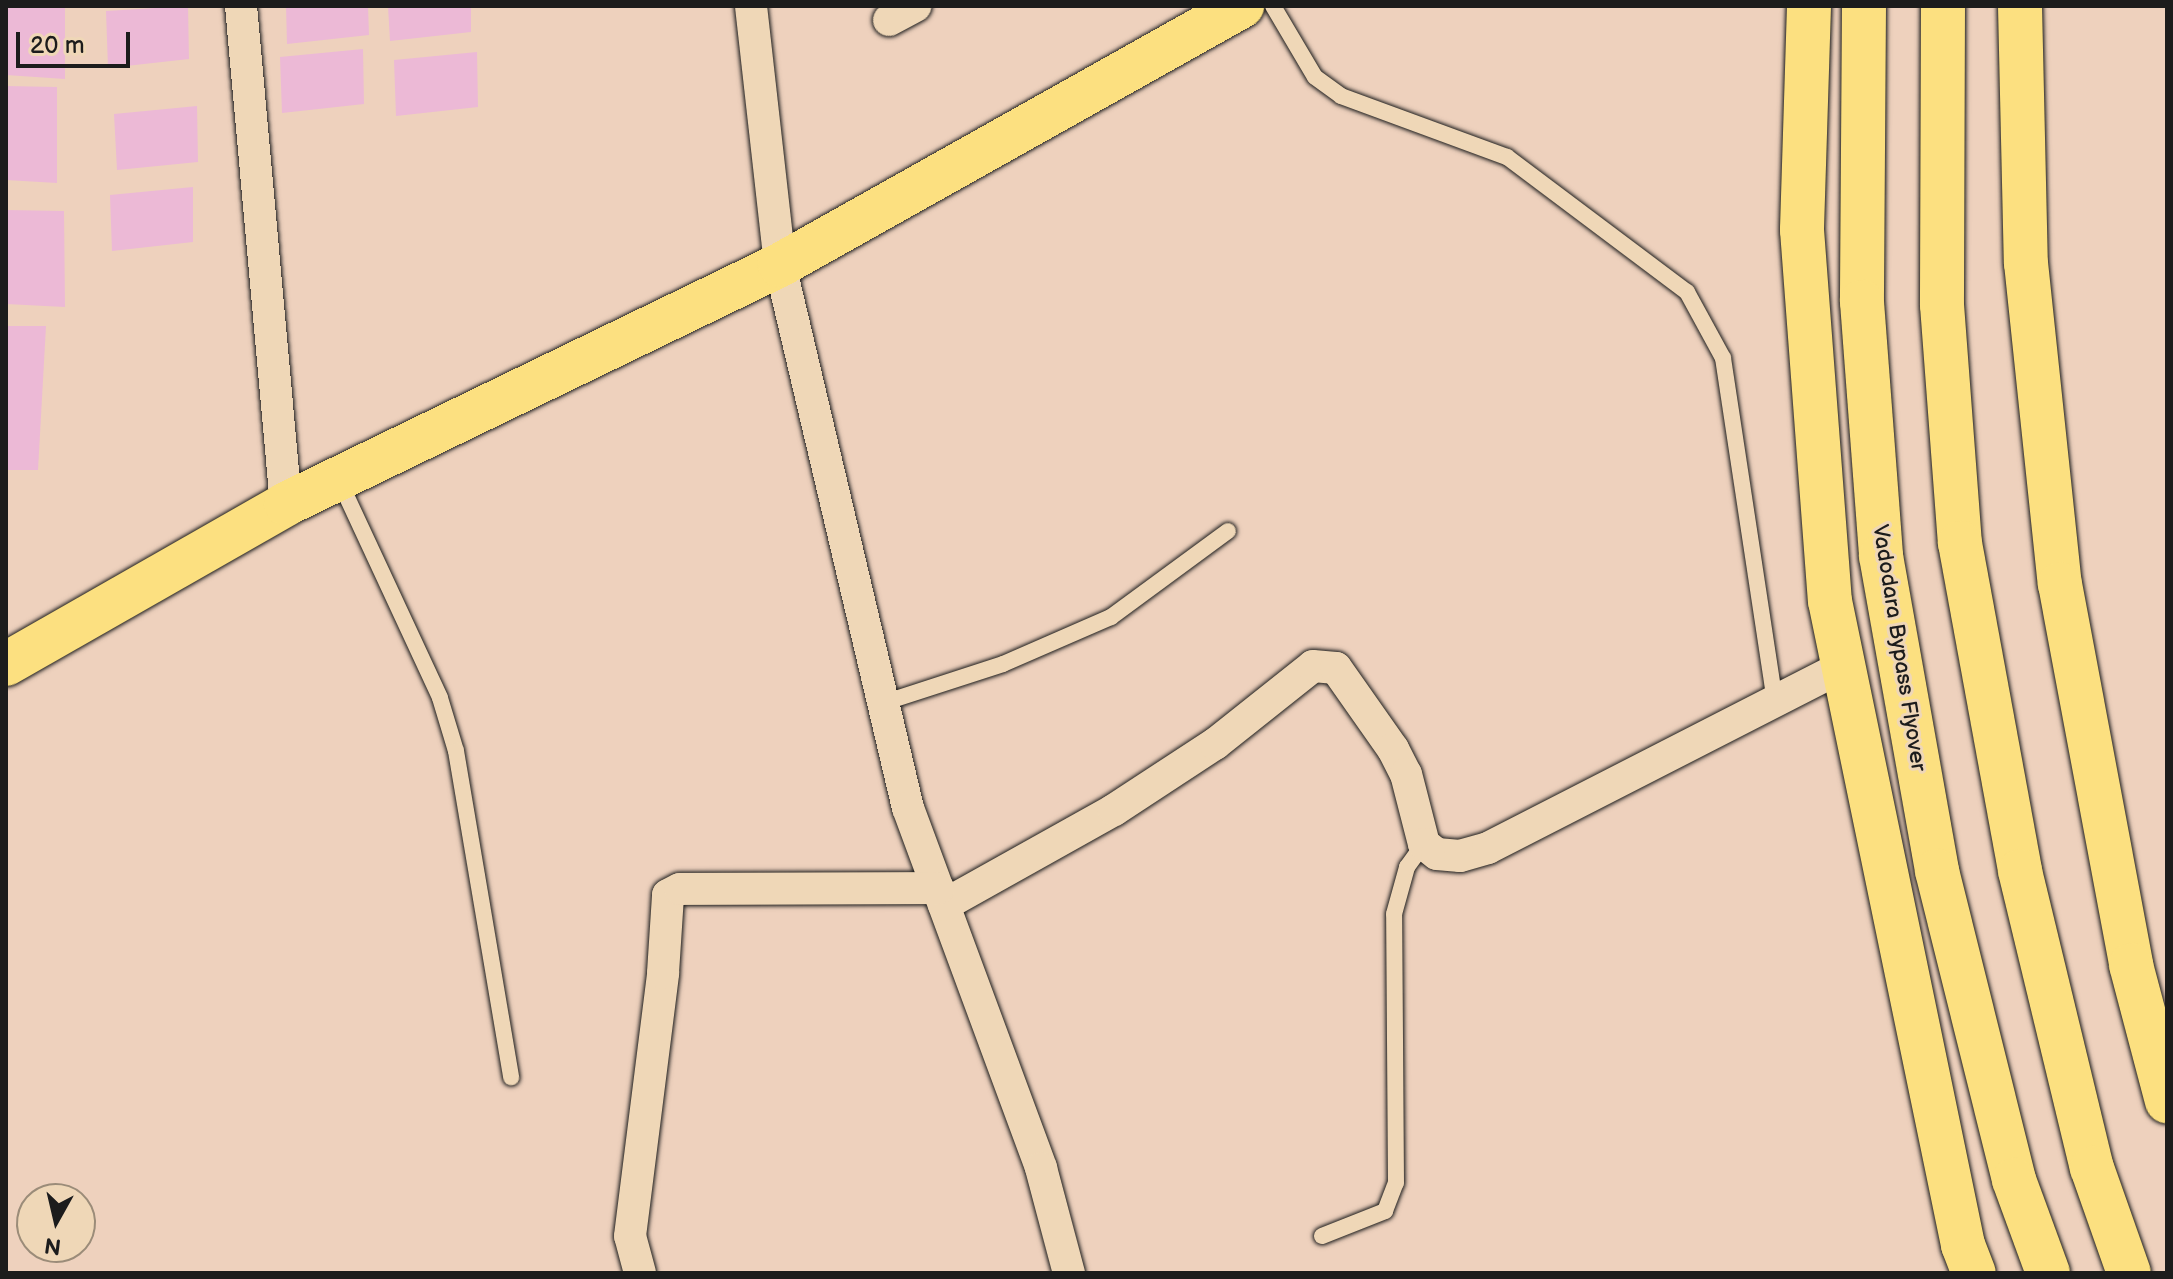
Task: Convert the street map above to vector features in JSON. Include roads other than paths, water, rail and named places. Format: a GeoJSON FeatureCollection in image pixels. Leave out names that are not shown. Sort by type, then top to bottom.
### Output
{"type":"FeatureCollection","features":[{"type":"Feature","properties":{"kind":"main road"},"geometry":{"type":"LineString","coordinates":[[16,648],[286,504],[780,265],[1242,6]]}},
{"type":"Feature","properties":{"kind":"main road","name":"Vadodara Bypass Flyover"},"geometry":{"type":"LineString","coordinates":[[1864,6],[1862,302],[1881,556],[1937,871],[2014,1180],[2048,1273]]}},
{"type":"Feature","properties":{"kind":"main road"},"geometry":{"type":"LineString","coordinates":[[1943,6],[1942,305],[1960,543],[2020,871],[2092,1168],[2129,1273]]}},
{"type":"Feature","properties":{"kind":"main road"},"geometry":{"type":"LineString","coordinates":[[2020,6],[2026,263],[2060,584],[2131,965],[2167,1101]]}},
{"type":"Feature","properties":{"kind":"main road"},"geometry":{"type":"LineString","coordinates":[[1807,12],[1802,230],[1830,601],[1963,1245],[1974,1273]]}},
{"type":"Feature","properties":{"kind":"street"},"geometry":{"type":"LineString","coordinates":[[241,6],[286,504]]}},
{"type":"Feature","properties":{"kind":"street"},"geometry":{"type":"LineString","coordinates":[[751,6],[780,265],[908,808],[1041,1168],[1069,1273]]}},
{"type":"Feature","properties":{"kind":"street"},"geometry":{"type":"LineString","coordinates":[[640,1273],[630,1236],[663,973],[668,895],[680,889],[941,897],[1114,810],[1215,744],[1313,666],[1327,664],[1344,676],[1393,749],[1406,774],[1424,844],[1437,854],[1460,856],[1488,848],[1843,666]]}},
{"type":"Feature","properties":{"kind":"lane"},"geometry":{"type":"LineString","coordinates":[[1273,6],[1315,77],[1341,96],[1507,157],[1687,292],[1723,358],[1775,702]]}},
{"type":"Feature","properties":{"kind":"lane"},"geometry":{"type":"LineString","coordinates":[[339,478],[440,698],[456,751],[511,1077]]}},
{"type":"Feature","properties":{"kind":"lane"},"geometry":{"type":"LineString","coordinates":[[883,703],[1003,664],[1111,617],[1228,531]]}},
{"type":"Feature","properties":{"kind":"lane"},"geometry":{"type":"LineString","coordinates":[[1322,1236],[1385,1211],[1396,1183],[1394,914],[1407,867],[1424,844]]}}]}
